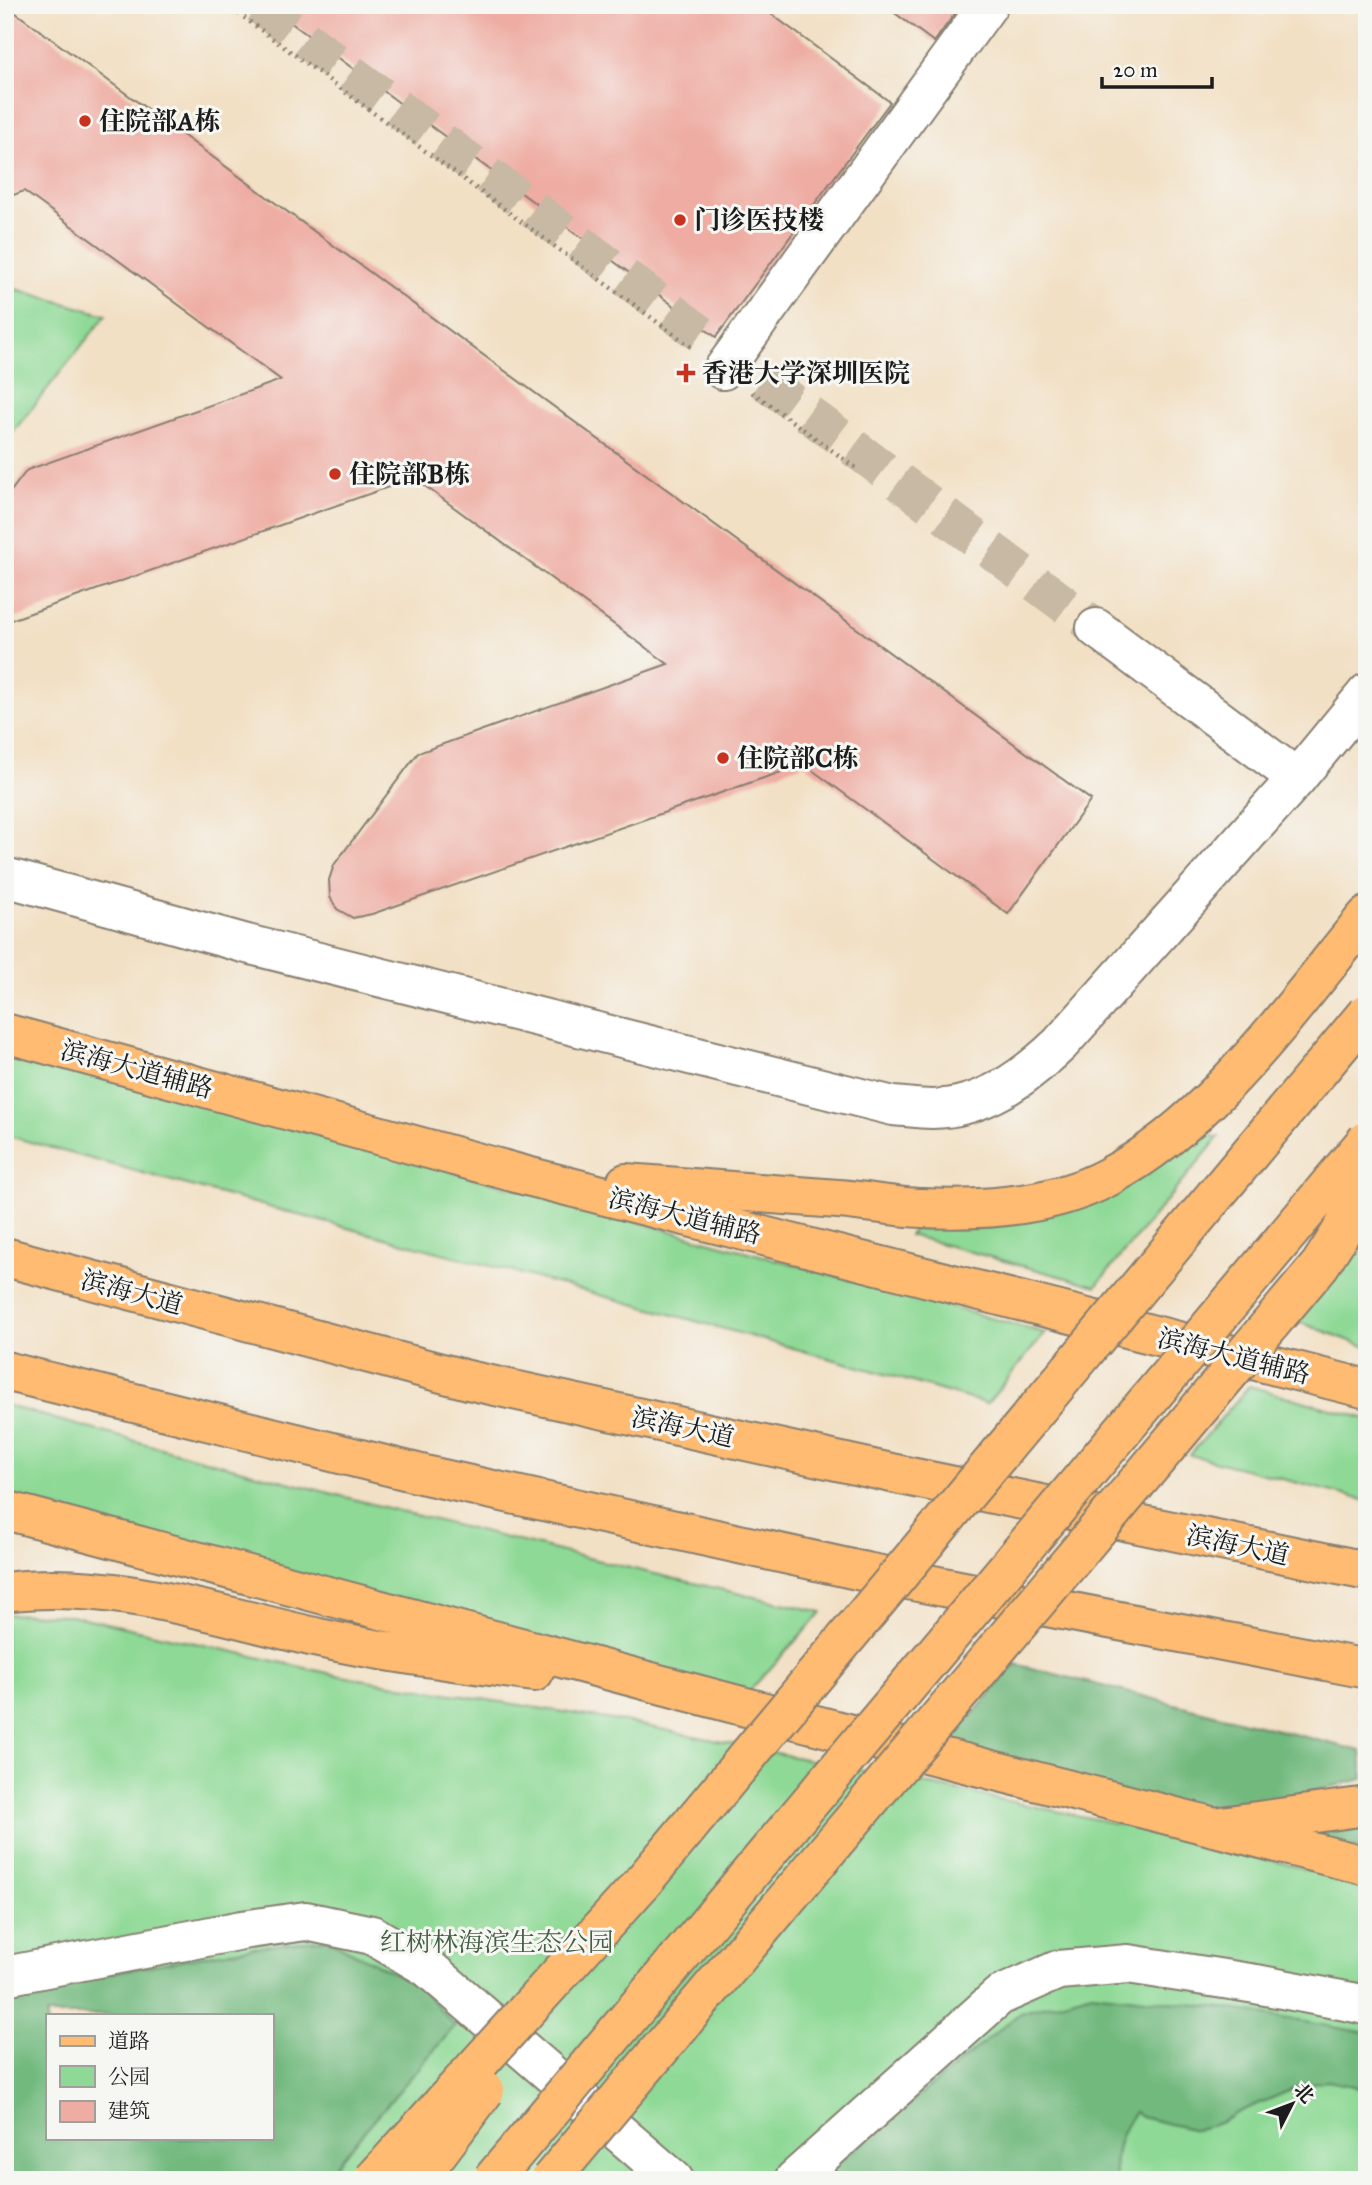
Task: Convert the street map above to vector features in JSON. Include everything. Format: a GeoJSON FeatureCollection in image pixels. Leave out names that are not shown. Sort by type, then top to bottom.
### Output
{"type":"FeatureCollection","features":[{"type":"Feature","properties":{"kind":"main road"},"geometry":{"type":"LineString","coordinates":[[527,1176],[847,1199],[921,1208],[1000,1206],[1053,1199],[1107,1178],[1159,1144],[1198,1110],[1243,1065],[1367,916]]}},
{"type":"Feature","properties":{"kind":"main road"},"geometry":{"type":"LineString","coordinates":[[373,2180],[641,1884],[1367,1013]]}},
{"type":"Feature","properties":{"kind":"main road","name":"滨海大道辅路"},"geometry":{"type":"LineString","coordinates":[[5,1033],[527,1176],[1367,1389]]}},
{"type":"Feature","properties":{"kind":"main road"},"geometry":{"type":"LineString","coordinates":[[492,2180],[1367,1140]]}},
{"type":"Feature","properties":{"kind":"main road"},"geometry":{"type":"LineString","coordinates":[[550,2180],[1320,1265],[1343,1229],[1367,1180]]}},
{"type":"Feature","properties":{"kind":"main road","name":"滨海大道"},"geometry":{"type":"LineString","coordinates":[[5,1256],[468,1380],[896,1474],[1367,1572]]}},
{"type":"Feature","properties":{"kind":"main road"},"geometry":{"type":"LineString","coordinates":[[5,1371],[425,1475],[879,1575],[1367,1669]]}},
{"type":"Feature","properties":{"kind":"main road"},"geometry":{"type":"LineString","coordinates":[[5,1510],[738,1705],[1367,1866]]}},
{"type":"Feature","properties":{"kind":"main road"},"geometry":{"type":"LineString","coordinates":[[5,1592],[32,1588],[93,1591],[163,1601],[321,1639],[738,1705]]}},
{"type":"Feature","properties":{"kind":"main road"},"geometry":{"type":"LineString","coordinates":[[1214,1827],[1367,1806]]}},
{"type":"Feature","properties":{"kind":"main road"},"geometry":{"type":"LineString","coordinates":[[419,2177],[641,1884]]}},
{"type":"Feature","properties":{"kind":"street"},"geometry":{"type":"LineString","coordinates":[[723,370],[988,5]]}},
{"type":"Feature","properties":{"kind":"street"},"geometry":{"type":"LineString","coordinates":[[1096,628],[1297,778]]}},
{"type":"Feature","properties":{"kind":"street"},"geometry":{"type":"LineString","coordinates":[[5,877],[247,944],[893,1106],[932,1109],[967,1105],[997,1093],[1031,1071],[1060,1044],[1297,778],[1367,693]]}},
{"type":"Feature","properties":{"kind":"street"},"geometry":{"type":"LineString","coordinates":[[5,1976],[242,1930],[306,1921],[372,1935],[427,1967],[674,2180]]}},
{"type":"Feature","properties":{"kind":"street"},"geometry":{"type":"LineString","coordinates":[[794,2180],[999,1997],[1058,1970],[1128,1964],[1367,2005]]}},
{"type":"Feature","properties":{"kind":"path"},"geometry":{"type":"LineString","coordinates":[[227,5],[856,468]]}},
{"type":"Feature","properties":{"kind":"green space"},"geometry":{"type":"Polygon","coordinates":[[[5,286],[106,315],[5,442],[5,286]]]}},
{"type":"Feature","properties":{"kind":"green space"},"geometry":{"type":"Polygon","coordinates":[[[5,1049],[1045,1333],[987,1404],[742,1334],[5,1135],[5,1049]]]}},
{"type":"Feature","properties":{"kind":"green space"},"geometry":{"type":"Polygon","coordinates":[[[1187,1133],[1219,1137],[1096,1286],[909,1235],[914,1229],[988,1225],[1187,1133]]]}},
{"type":"Feature","properties":{"kind":"green space"},"geometry":{"type":"Polygon","coordinates":[[[1367,1228],[1367,1347],[1299,1322],[1367,1228]]]}},
{"type":"Feature","properties":{"kind":"green space"},"geometry":{"type":"Polygon","coordinates":[[[1249,1386],[1367,1419],[1367,1501],[1190,1455],[1249,1386]]]}},
{"type":"Feature","properties":{"kind":"green space"},"geometry":{"type":"Polygon","coordinates":[[[5,1405],[412,1514],[822,1612],[745,1696],[5,1495],[5,1405]]]}},
{"type":"Feature","properties":{"kind":"green space","name":"红树林海滨生态公园"},"geometry":{"type":"Polygon","coordinates":[[[5,1614],[71,1615],[341,1676],[631,1723],[1201,1841],[1367,1886],[1367,2180],[5,2180],[5,1614]]]}},
{"type":"Feature","properties":{"kind":"green space"},"geometry":{"type":"Polygon","coordinates":[[[1015,1664],[1361,1751],[1363,1779],[1209,1816],[947,1745],[1015,1664]]]}},
{"type":"Feature","properties":{"kind":"green space"},"geometry":{"type":"Polygon","coordinates":[[[1367,1821],[1367,1851],[1292,1833],[1367,1821]]]}},
{"type":"Feature","properties":{"kind":"green space"},"geometry":{"type":"Polygon","coordinates":[[[327,1939],[418,1985],[455,2026],[322,2180],[5,2180],[5,1992],[253,1947],[327,1939]]]}},
{"type":"Feature","properties":{"kind":"green space"},"geometry":{"type":"Polygon","coordinates":[[[1092,1993],[1233,2009],[1367,2033],[1367,2091],[1328,2081],[1305,2084],[1222,2122],[1195,2130],[1141,2117],[1135,2112],[1125,2127],[1119,2144],[1117,2180],[816,2180],[1020,2013],[1092,1993]]]}},
{"type":"Feature","properties":{"kind":"building"},"geometry":{"type":"Polygon","coordinates":[[[5,5],[1091,800],[1008,914],[804,764],[372,914],[353,918],[337,909],[330,897],[329,880],[334,865],[418,753],[668,664],[414,478],[5,622],[5,499],[27,470],[281,380],[24,191],[5,198],[5,5]]]}},
{"type":"Feature","properties":{"kind":"building","name":"门诊医技楼"},"geometry":{"type":"Polygon","coordinates":[[[267,5],[759,5],[890,102],[716,337],[267,5]]]}},
{"type":"Feature","properties":{"kind":"building"},"geometry":{"type":"Polygon","coordinates":[[[884,5],[961,5],[934,42],[884,5]]]}},
{"type":"Feature","properties":{"kind":"tunnel"},"geometry":{"type":"LineString","coordinates":[[259,5],[1096,628]]}},
{"type":"Feature","properties":{"kind":"place","name":"住院部A栋"},"geometry":{"type":"Point","coordinates":[85,121]}},
{"type":"Feature","properties":{"kind":"place","name":"门诊医技楼"},"geometry":{"type":"Point","coordinates":[680,220]}},
{"type":"Feature","properties":{"kind":"place","name":"香港大学深圳医院"},"geometry":{"type":"Point","coordinates":[686,373]}},
{"type":"Feature","properties":{"kind":"place","name":"住院部B栋"},"geometry":{"type":"Point","coordinates":[335,474]}},
{"type":"Feature","properties":{"kind":"place","name":"住院部C栋"},"geometry":{"type":"Point","coordinates":[723,758]}}]}
